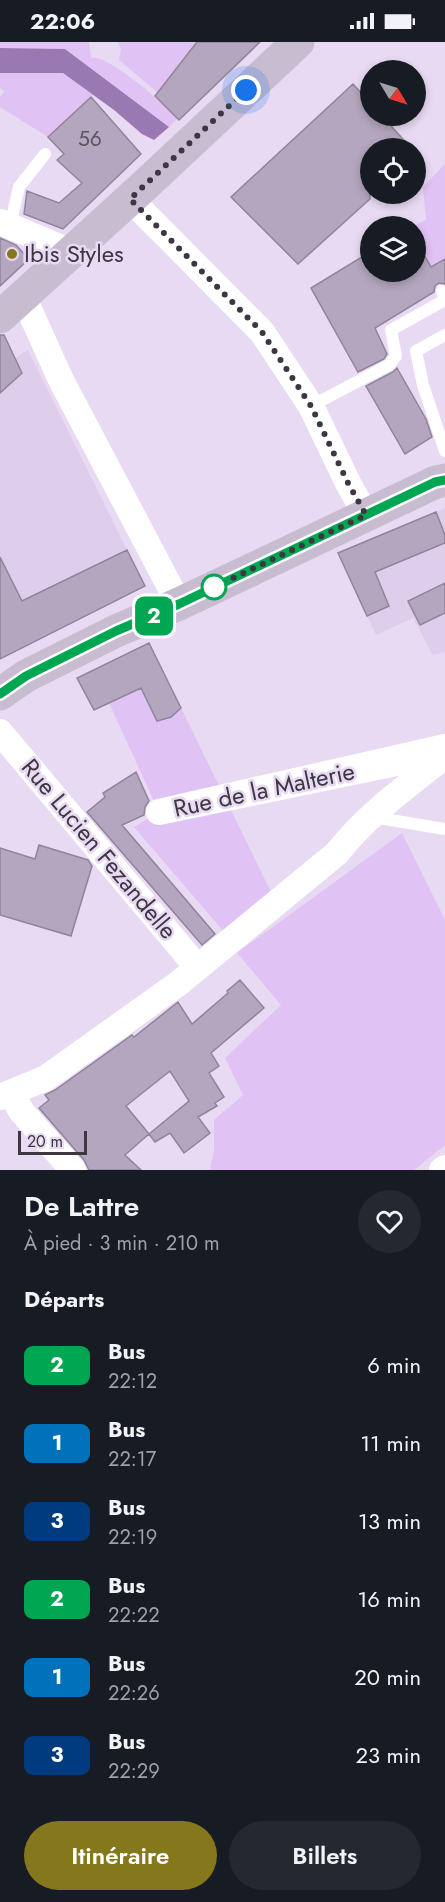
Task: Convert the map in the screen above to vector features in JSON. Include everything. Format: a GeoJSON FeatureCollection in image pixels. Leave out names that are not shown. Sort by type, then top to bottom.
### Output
{"type":"FeatureCollection","features":[{"type":"Feature","properties":{"kind":"main road"},"geometry":{"type":"LineString","coordinates":[[12,307],[298,42]]}},
{"type":"Feature","properties":{"kind":"main road"},"geometry":{"type":"LineString","coordinates":[[2,685],[435,482],[445,480]]}},
{"type":"Feature","properties":{"kind":"street"},"geometry":{"type":"LineString","coordinates":[[130,199],[262,332],[311,406],[366,515]]}},
{"type":"Feature","properties":{"kind":"street"},"geometry":{"type":"LineString","coordinates":[[5,224],[72,252]]}},
{"type":"Feature","properties":{"kind":"street"},"geometry":{"type":"LineString","coordinates":[[12,307],[61,380],[179,604]]}},
{"type":"Feature","properties":{"kind":"street","name":"Rue Lucien Fezandelle"},"geometry":{"type":"LineString","coordinates":[[0,732],[197,967]]}},
{"type":"Feature","properties":{"kind":"street","name":"Rue de la Malterie"},"geometry":{"type":"LineString","coordinates":[[445,747],[159,812],[445,755]]}},
{"type":"Feature","properties":{"kind":"street","name":"Rue de la Malterie"},"geometry":{"type":"LineString","coordinates":[[5,1095],[46,1078],[179,983],[337,853],[352,834],[445,755]]}},
{"type":"Feature","properties":{"kind":"street"},"geometry":{"type":"LineString","coordinates":[[5,1095],[73,1170]]}},
{"type":"Feature","properties":{"kind":"lane"},"geometry":{"type":"LineString","coordinates":[[5,224],[19,187],[45,154]]}},
{"type":"Feature","properties":{"kind":"lane"},"geometry":{"type":"LineString","coordinates":[[311,406],[389,365],[396,356],[391,330],[445,300],[442,291]]}},
{"type":"Feature","properties":{"kind":"lane"},"geometry":{"type":"LineString","coordinates":[[445,335],[416,351],[423,385],[445,451]]}},
{"type":"Feature","properties":{"kind":"lane"},"geometry":{"type":"LineString","coordinates":[[373,817],[445,829]]}},
{"type":"Feature","properties":{"kind":"shaded area"},"geometry":{"type":"Polygon","coordinates":[[[0,42],[89,42],[91,58],[100,59],[123,72],[178,118],[169,127],[65,49],[0,48],[0,42]]]}},
{"type":"Feature","properties":{"kind":"shaded area"},"geometry":{"type":"Polygon","coordinates":[[[118,42],[197,42],[157,92],[119,60],[121,49],[118,42]]]}},
{"type":"Feature","properties":{"kind":"shaded area"},"geometry":{"type":"Polygon","coordinates":[[[0,48],[65,49],[169,127],[154,140],[142,134],[114,110],[63,73],[0,73],[0,48]]]}},
{"type":"Feature","properties":{"kind":"shaded area"},"geometry":{"type":"Polygon","coordinates":[[[0,73],[63,73],[93,95],[48,137],[0,107],[0,97],[5,91],[0,88],[0,73]]]}},
{"type":"Feature","properties":{"kind":"shaded area"},"geometry":{"type":"Polygon","coordinates":[[[445,164],[445,259],[431,267],[426,258],[426,184],[445,164]]]}},
{"type":"Feature","properties":{"kind":"shaded area"},"geometry":{"type":"Polygon","coordinates":[[[5,337],[15,358],[28,350],[145,586],[4,657],[0,648],[0,341],[5,337]]]}},
{"type":"Feature","properties":{"kind":"shaded area"},"geometry":{"type":"Polygon","coordinates":[[[445,508],[445,652],[433,655],[413,618],[376,635],[338,553],[445,508]]]}},
{"type":"Feature","properties":{"kind":"shaded area"},"geometry":{"type":"Polygon","coordinates":[[[141,688],[157,721],[181,708],[271,892],[225,933],[134,827],[159,812],[109,703],[141,688]]]}},
{"type":"Feature","properties":{"kind":"shaded area"},"geometry":{"type":"Polygon","coordinates":[[[402,833],[445,920],[445,1145],[414,1170],[210,1170],[214,1151],[214,1120],[243,1095],[225,1058],[281,1005],[237,953],[402,833]]]}},
{"type":"Feature","properties":{"kind":"building"},"geometry":{"type":"Polygon","coordinates":[[[197,42],[260,42],[179,120],[155,96],[197,42]]]}},
{"type":"Feature","properties":{"kind":"building"},"geometry":{"type":"Polygon","coordinates":[[[353,84],[360,92],[360,126],[391,126],[402,138],[360,138],[360,204],[364,204],[298,264],[231,197],[353,84]]]}},
{"type":"Feature","properties":{"kind":"building"},"geometry":{"type":"Polygon","coordinates":[[[91,97],[141,154],[63,229],[24,214],[27,191],[59,203],[82,183],[57,160],[64,154],[48,137],[91,97]]]}},
{"type":"Feature","properties":{"kind":"building","name":"Ibis Styles"},"geometry":{"type":"Polygon","coordinates":[[[0,238],[16,245],[29,259],[0,286],[0,238]]]}},
{"type":"Feature","properties":{"kind":"building"},"geometry":{"type":"Polygon","coordinates":[[[360,258],[360,282],[426,282],[426,258],[431,267],[445,259],[445,284],[439,283],[435,286],[434,292],[375,328],[387,354],[384,359],[358,372],[311,288],[360,258]]]}},
{"type":"Feature","properties":{"kind":"building"},"geometry":{"type":"Polygon","coordinates":[[[0,335],[4,335],[22,373],[0,393],[0,335]]]}},
{"type":"Feature","properties":{"kind":"building"},"geometry":{"type":"Polygon","coordinates":[[[397,368],[426,419],[432,437],[405,454],[366,386],[397,368]]]}},
{"type":"Feature","properties":{"kind":"building"},"geometry":{"type":"Polygon","coordinates":[[[436,512],[445,535],[445,543],[375,572],[389,606],[367,616],[338,553],[436,512]]]}},
{"type":"Feature","properties":{"kind":"building"},"geometry":{"type":"Polygon","coordinates":[[[127,550],[145,586],[0,659],[0,557],[22,601],[127,550]]]}},
{"type":"Feature","properties":{"kind":"building"},"geometry":{"type":"Polygon","coordinates":[[[445,583],[445,613],[420,625],[408,601],[445,583]]]}},
{"type":"Feature","properties":{"kind":"building"},"geometry":{"type":"Polygon","coordinates":[[[149,643],[181,708],[171,717],[157,721],[141,688],[94,710],[77,678],[149,643]]]}},
{"type":"Feature","properties":{"kind":"building"},"geometry":{"type":"Polygon","coordinates":[[[136,772],[149,801],[144,815],[122,825],[215,934],[202,945],[87,812],[105,797],[103,793],[136,772]]]}},
{"type":"Feature","properties":{"kind":"building"},"geometry":{"type":"Polygon","coordinates":[[[39,845],[88,860],[92,866],[71,936],[0,915],[0,848],[35,859],[39,845]]]}},
{"type":"Feature","properties":{"kind":"building"},"geometry":{"type":"Polygon","coordinates":[[[240,980],[264,1008],[211,1053],[219,1066],[209,1073],[224,1097],[215,1103],[217,1106],[198,1117],[210,1133],[184,1153],[170,1133],[155,1142],[149,1134],[125,1155],[141,1170],[89,1170],[84,1160],[39,1108],[49,1100],[45,1095],[132,1035],[134,1037],[178,1002],[192,1024],[240,980]],[[170,1071],[126,1106],[149,1134],[189,1101],[170,1071]]]}},
{"type":"Feature","properties":{"kind":"bus line","name":"2"},"geometry":{"type":"LineString","coordinates":[[0,694],[26,676],[116,631],[179,604],[435,482],[445,480]]}},
{"type":"Feature","properties":{"kind":"place","name":"Ibis Styles"},"geometry":{"type":"Point","coordinates":[12,254]}},
{"type":"Feature","properties":{"kind":"route"},"geometry":{"type":"LineString","coordinates":[[214,587],[366,515],[311,406],[262,332],[130,199],[246,90]]}}]}
